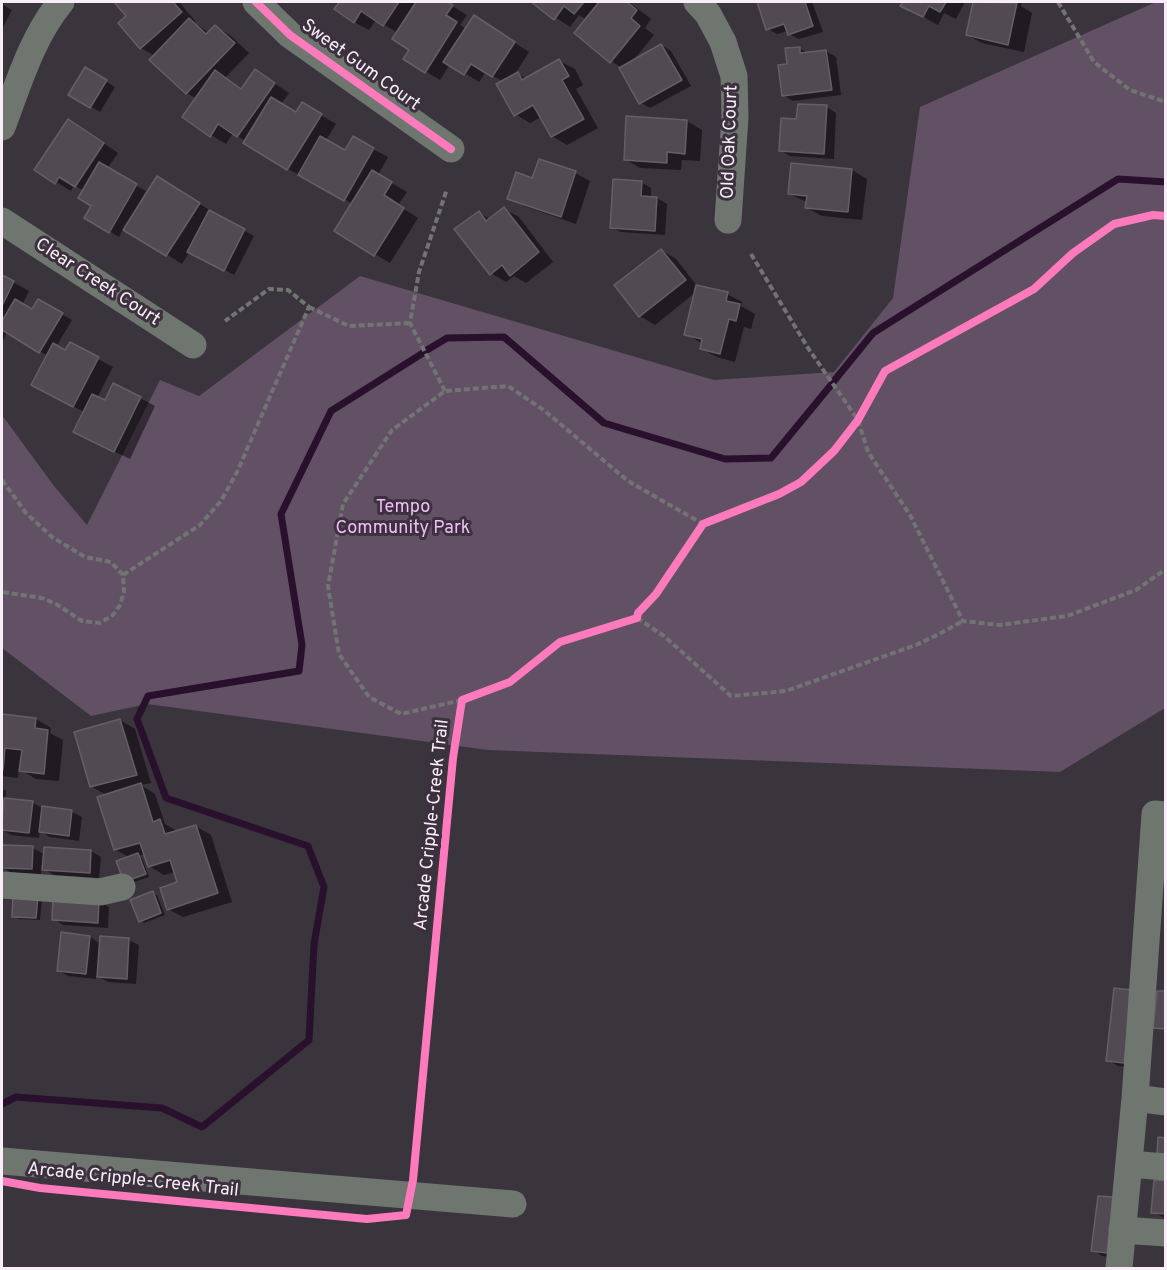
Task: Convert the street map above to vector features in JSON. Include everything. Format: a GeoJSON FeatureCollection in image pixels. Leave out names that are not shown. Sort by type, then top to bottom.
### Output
{"type":"FeatureCollection","features":[{"type":"Feature","properties":{"kind":"street"},"geometry":{"type":"LineString","coordinates":[[2,127],[29,58],[53,11],[61,2]]}},
{"type":"Feature","properties":{"kind":"street","name":"Sweet Gum Court"},"geometry":{"type":"LineString","coordinates":[[256,2],[291,35],[451,149]]}},
{"type":"Feature","properties":{"kind":"street","name":"Old Oak Court"},"geometry":{"type":"LineString","coordinates":[[697,2],[708,14],[723,42],[734,76],[735,117],[728,220]]}},
{"type":"Feature","properties":{"kind":"street","name":"Clear Creek Court"},"geometry":{"type":"LineString","coordinates":[[2,221],[193,345]]}},
{"type":"Feature","properties":{"kind":"street"},"geometry":{"type":"LineString","coordinates":[[1119,1269],[1135,1098],[1155,814],[1166,815]]}},
{"type":"Feature","properties":{"kind":"street"},"geometry":{"type":"LineString","coordinates":[[2,885],[100,892],[122,887]]}},
{"type":"Feature","properties":{"kind":"street"},"geometry":{"type":"LineString","coordinates":[[1135,1098],[1166,1102]]}},
{"type":"Feature","properties":{"kind":"street"},"geometry":{"type":"LineString","coordinates":[[2,1161],[513,1204]]}},
{"type":"Feature","properties":{"kind":"street"},"geometry":{"type":"LineString","coordinates":[[1128,1164],[1166,1167]]}},
{"type":"Feature","properties":{"kind":"street"},"geometry":{"type":"LineString","coordinates":[[1122,1230],[1166,1233]]}},
{"type":"Feature","properties":{"kind":"path"},"geometry":{"type":"LineString","coordinates":[[1058,2],[1094,62],[1130,90],[1166,102]]}},
{"type":"Feature","properties":{"kind":"path"},"geometry":{"type":"LineString","coordinates":[[445,391],[410,323],[420,272],[447,189]]}},
{"type":"Feature","properties":{"kind":"path"},"geometry":{"type":"LineString","coordinates":[[751,254],[808,348],[858,420],[868,452],[910,515],[963,621]]}},
{"type":"Feature","properties":{"kind":"path"},"geometry":{"type":"LineString","coordinates":[[225,321],[269,289],[288,290],[309,307],[349,326],[410,323]]}},
{"type":"Feature","properties":{"kind":"path"},"geometry":{"type":"LineString","coordinates":[[123,575],[200,525],[221,501],[237,472],[309,307]]}},
{"type":"Feature","properties":{"kind":"path"},"geometry":{"type":"LineString","coordinates":[[462,700],[401,714],[369,697],[339,654],[328,586],[343,504],[392,429],[445,391],[508,386],[545,411],[628,481],[703,524]]}},
{"type":"Feature","properties":{"kind":"path"},"geometry":{"type":"LineString","coordinates":[[852,428],[863,410]]}},
{"type":"Feature","properties":{"kind":"path"},"geometry":{"type":"LineString","coordinates":[[2,480],[26,513],[52,537],[85,557],[111,562],[123,575],[124,592],[120,606],[113,615],[100,623],[82,621],[42,598],[2,592]]}},
{"type":"Feature","properties":{"kind":"path"},"geometry":{"type":"LineString","coordinates":[[697,532],[703,524],[714,520]]}},
{"type":"Feature","properties":{"kind":"path"},"geometry":{"type":"LineString","coordinates":[[626,622],[638,615],[731,696],[786,691],[916,645],[963,621],[1000,625],[1067,616],[1136,590],[1166,569]]}},
{"type":"Feature","properties":{"kind":"green space","name":"Tempo Community Park"},"geometry":{"type":"Polygon","coordinates":[[[1156,2],[1166,2],[1165,708],[1060,772],[488,750],[147,704],[91,716],[2,648],[2,415],[54,486],[87,525],[160,380],[199,396],[360,276],[714,380],[834,372],[893,298],[920,107],[1156,2]]]}},
{"type":"Feature","properties":{"kind":"building"},"geometry":{"type":"Polygon","coordinates":[[[114,2],[173,2],[182,12],[140,49],[118,23],[126,16],[114,2]]]}},
{"type":"Feature","properties":{"kind":"building"},"geometry":{"type":"Polygon","coordinates":[[[339,2],[399,2],[383,26],[361,11],[354,23],[334,9],[339,2]]]}},
{"type":"Feature","properties":{"kind":"building"},"geometry":{"type":"Polygon","coordinates":[[[416,2],[447,2],[453,5],[446,15],[457,22],[425,73],[403,59],[409,50],[392,39],[416,2]]]}},
{"type":"Feature","properties":{"kind":"building"},"geometry":{"type":"Polygon","coordinates":[[[531,2],[584,2],[574,14],[564,6],[554,20],[531,2]]]}},
{"type":"Feature","properties":{"kind":"building"},"geometry":{"type":"Polygon","coordinates":[[[599,2],[627,2],[637,10],[631,18],[640,26],[610,63],[574,33],[599,2]]]}},
{"type":"Feature","properties":{"kind":"building"},"geometry":{"type":"Polygon","coordinates":[[[757,2],[805,2],[813,26],[788,35],[784,24],[766,30],[757,2]]]}},
{"type":"Feature","properties":{"kind":"building"},"geometry":{"type":"Polygon","coordinates":[[[903,2],[946,2],[940,12],[929,6],[923,17],[900,6],[903,2]]]}},
{"type":"Feature","properties":{"kind":"building"},"geometry":{"type":"Polygon","coordinates":[[[973,2],[1017,3],[1008,45],[966,35],[973,2]]]}},
{"type":"Feature","properties":{"kind":"building"},"geometry":{"type":"Polygon","coordinates":[[[474,15],[515,42],[492,77],[471,64],[464,75],[443,62],[474,15]]]}},
{"type":"Feature","properties":{"kind":"building"},"geometry":{"type":"Polygon","coordinates":[[[189,18],[206,34],[215,25],[235,43],[186,94],[149,60],[189,18]]]}},
{"type":"Feature","properties":{"kind":"building"},"geometry":{"type":"Polygon","coordinates":[[[661,44],[682,80],[639,104],[619,68],[661,44]]]}},
{"type":"Feature","properties":{"kind":"building"},"geometry":{"type":"Polygon","coordinates":[[[800,47],[800,53],[826,50],[832,90],[782,96],[778,65],[787,64],[785,48],[800,47]]]}},
{"type":"Feature","properties":{"kind":"building"},"geometry":{"type":"Polygon","coordinates":[[[559,59],[569,76],[562,80],[584,119],[551,137],[533,105],[514,116],[496,84],[518,72],[522,80],[559,59]]]}},
{"type":"Feature","properties":{"kind":"building"},"geometry":{"type":"Polygon","coordinates":[[[85,67],[107,80],[90,108],[68,95],[85,67]]]}},
{"type":"Feature","properties":{"kind":"building"},"geometry":{"type":"Polygon","coordinates":[[[255,69],[275,83],[237,137],[218,124],[210,137],[182,117],[215,70],[241,89],[255,69]]]}},
{"type":"Feature","properties":{"kind":"building"},"geometry":{"type":"Polygon","coordinates":[[[271,97],[296,112],[302,102],[322,114],[287,170],[243,143],[271,97]]]}},
{"type":"Feature","properties":{"kind":"building"},"geometry":{"type":"Polygon","coordinates":[[[798,104],[827,105],[824,154],[779,151],[781,118],[796,119],[798,104]]]}},
{"type":"Feature","properties":{"kind":"building"},"geometry":{"type":"Polygon","coordinates":[[[626,116],[687,120],[685,154],[667,152],[667,163],[624,160],[626,116]]]}},
{"type":"Feature","properties":{"kind":"building"},"geometry":{"type":"Polygon","coordinates":[[[68,119],[104,143],[75,187],[59,177],[55,184],[34,170],[68,119]]]}},
{"type":"Feature","properties":{"kind":"building"},"geometry":{"type":"Polygon","coordinates":[[[320,136],[345,150],[353,136],[374,148],[344,201],[298,175],[320,136]]]}},
{"type":"Feature","properties":{"kind":"building"},"geometry":{"type":"Polygon","coordinates":[[[539,159],[576,171],[561,217],[507,199],[516,172],[532,178],[539,159]]]}},
{"type":"Feature","properties":{"kind":"building"},"geometry":{"type":"Polygon","coordinates":[[[99,162],[137,184],[109,233],[84,218],[91,206],[78,198],[99,162]]]}},
{"type":"Feature","properties":{"kind":"building"},"geometry":{"type":"Polygon","coordinates":[[[791,163],[852,169],[848,212],[805,208],[807,196],[788,194],[791,163]]]}},
{"type":"Feature","properties":{"kind":"building"},"geometry":{"type":"Polygon","coordinates":[[[372,170],[392,182],[384,195],[404,208],[374,256],[334,231],[372,170]]]}},
{"type":"Feature","properties":{"kind":"building"},"geometry":{"type":"Polygon","coordinates":[[[157,176],[200,203],[166,256],[123,230],[157,176]]]}},
{"type":"Feature","properties":{"kind":"building"},"geometry":{"type":"Polygon","coordinates":[[[613,179],[642,181],[641,196],[657,197],[655,231],[610,228],[613,179]]]}},
{"type":"Feature","properties":{"kind":"building"},"geometry":{"type":"Polygon","coordinates":[[[504,207],[539,252],[510,276],[502,265],[490,275],[454,229],[479,211],[486,221],[504,207]]]}},
{"type":"Feature","properties":{"kind":"building"},"geometry":{"type":"Polygon","coordinates":[[[209,210],[245,229],[224,271],[187,252],[209,210]]]}},
{"type":"Feature","properties":{"kind":"building"},"geometry":{"type":"Polygon","coordinates":[[[661,249],[686,280],[639,317],[614,285],[661,249]]]}},
{"type":"Feature","properties":{"kind":"building"},"geometry":{"type":"Polygon","coordinates":[[[2,275],[14,281],[2,306],[2,275]]]}},
{"type":"Feature","properties":{"kind":"building"},"geometry":{"type":"Polygon","coordinates":[[[696,285],[728,292],[726,301],[740,304],[736,321],[729,319],[720,354],[700,349],[702,339],[684,335],[696,285]]]}},
{"type":"Feature","properties":{"kind":"building"},"geometry":{"type":"Polygon","coordinates":[[[15,299],[32,309],[38,299],[63,313],[39,353],[2,330],[2,321],[15,299]]]}},
{"type":"Feature","properties":{"kind":"building"},"geometry":{"type":"Polygon","coordinates":[[[70,342],[99,357],[73,407],[31,385],[53,343],[65,350],[70,342]]]}},
{"type":"Feature","properties":{"kind":"building"},"geometry":{"type":"Polygon","coordinates":[[[113,383],[141,397],[114,452],[73,432],[92,394],[105,400],[113,383]]]}},
{"type":"Feature","properties":{"kind":"building"},"geometry":{"type":"Polygon","coordinates":[[[2,714],[36,718],[35,728],[48,730],[44,774],[19,771],[22,750],[5,748],[2,770],[2,714]]]}},
{"type":"Feature","properties":{"kind":"building"},"geometry":{"type":"Polygon","coordinates":[[[120,719],[137,775],[90,787],[74,732],[120,719]]]}},
{"type":"Feature","properties":{"kind":"building"},"geometry":{"type":"Polygon","coordinates":[[[141,783],[153,822],[160,819],[165,834],[196,825],[218,893],[167,910],[160,888],[177,882],[170,860],[148,867],[140,843],[114,850],[97,797],[141,783]]]}},
{"type":"Feature","properties":{"kind":"building"},"geometry":{"type":"Polygon","coordinates":[[[4,798],[33,801],[29,833],[2,830],[4,798]]]}},
{"type":"Feature","properties":{"kind":"building"},"geometry":{"type":"Polygon","coordinates":[[[42,806],[72,810],[69,836],[39,832],[42,806]]]}},
{"type":"Feature","properties":{"kind":"building"},"geometry":{"type":"Polygon","coordinates":[[[2,845],[33,846],[32,869],[2,868],[2,845]]]}},
{"type":"Feature","properties":{"kind":"building"},"geometry":{"type":"Polygon","coordinates":[[[44,847],[91,850],[90,873],[42,870],[44,847]]]}},
{"type":"Feature","properties":{"kind":"building"},"geometry":{"type":"Polygon","coordinates":[[[138,853],[146,874],[124,882],[116,861],[138,853]]]}},
{"type":"Feature","properties":{"kind":"building"},"geometry":{"type":"Polygon","coordinates":[[[153,891],[161,913],[139,922],[130,900],[153,891]]]}},
{"type":"Feature","properties":{"kind":"building"},"geometry":{"type":"Polygon","coordinates":[[[13,894],[38,895],[36,918],[12,917],[13,894]]]}},
{"type":"Feature","properties":{"kind":"building"},"geometry":{"type":"Polygon","coordinates":[[[53,897],[99,900],[98,923],[52,920],[53,897]]]}},
{"type":"Feature","properties":{"kind":"building"},"geometry":{"type":"Polygon","coordinates":[[[61,932],[90,936],[86,974],[57,971],[61,932]]]}},
{"type":"Feature","properties":{"kind":"building"},"geometry":{"type":"Polygon","coordinates":[[[100,936],[129,938],[127,979],[97,977],[100,936]]]}},
{"type":"Feature","properties":{"kind":"building"},"geometry":{"type":"Polygon","coordinates":[[[1114,988],[1132,990],[1124,1063],[1106,1061],[1114,988]]]}},
{"type":"Feature","properties":{"kind":"building"},"geometry":{"type":"Polygon","coordinates":[[[1157,991],[1166,991],[1166,1029],[1153,1028],[1157,991]]]}},
{"type":"Feature","properties":{"kind":"building"},"geometry":{"type":"Polygon","coordinates":[[[1158,1137],[1166,1138],[1166,1156],[1157,1155],[1158,1137]]]}},
{"type":"Feature","properties":{"kind":"building"},"geometry":{"type":"Polygon","coordinates":[[[1154,1180],[1166,1181],[1166,1214],[1151,1213],[1154,1180]]]}},
{"type":"Feature","properties":{"kind":"building"},"geometry":{"type":"Polygon","coordinates":[[[1098,1196],[1113,1197],[1107,1253],[1091,1251],[1098,1196]]]}},
{"type":"Feature","properties":{"kind":"waterway"},"geometry":{"type":"LineString","coordinates":[[834,381],[873,333],[1118,179],[1166,182]]}},
{"type":"Feature","properties":{"kind":"waterway"},"geometry":{"type":"LineString","coordinates":[[427,350],[447,338],[504,337],[604,423],[725,459],[771,458],[831,385]]}},
{"type":"Feature","properties":{"kind":"waterway"},"geometry":{"type":"LineString","coordinates":[[2,1104],[16,1097],[162,1108],[202,1127],[309,1040],[314,944],[324,887],[308,846],[166,798],[137,719],[148,696],[299,671],[302,645],[281,514],[331,411],[423,353]]}},
{"type":"Feature","properties":{"kind":"cycle path"},"geometry":{"type":"LineString","coordinates":[[256,2],[290,35],[451,149]]}},
{"type":"Feature","properties":{"kind":"cycle path","name":"Arcade Cripple-Creek Trail"},"geometry":{"type":"LineString","coordinates":[[2,1181],[40,1188],[367,1219],[406,1215],[413,1180],[453,758],[462,700],[510,682],[560,642],[637,618],[638,613],[656,594],[703,524],[779,494],[801,482],[834,451],[858,420],[885,371],[1034,289],[1073,253],[1114,224],[1153,215],[1166,216]]}}]}
